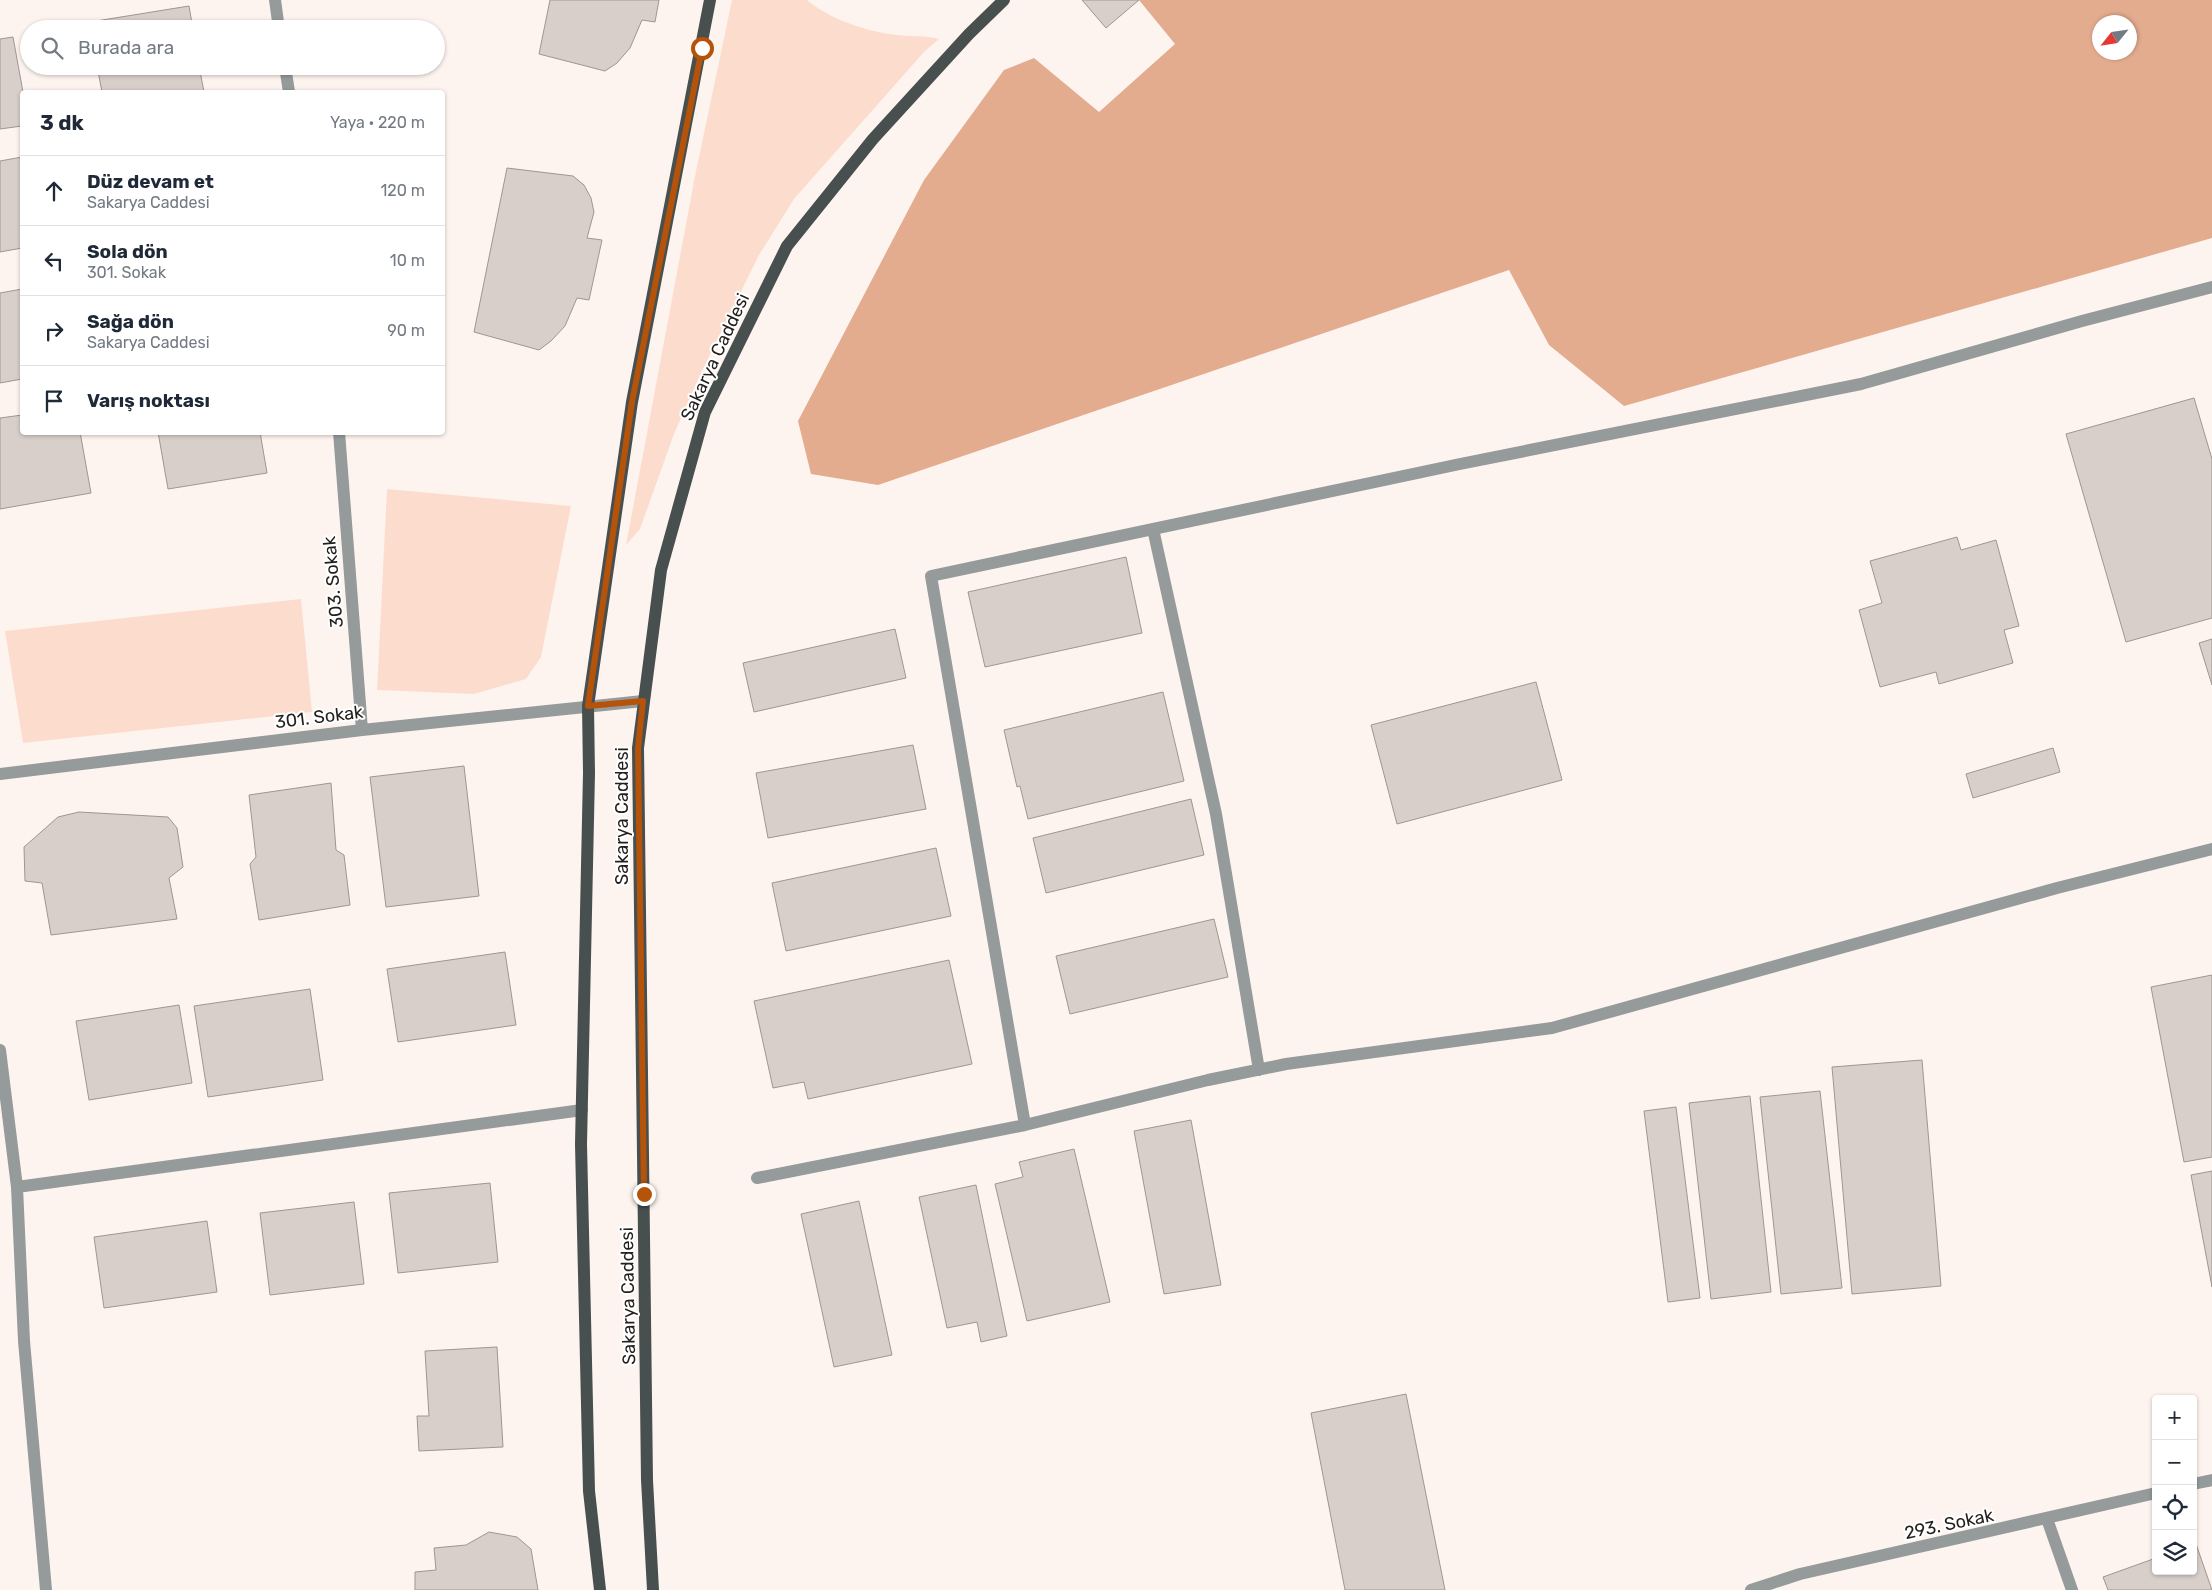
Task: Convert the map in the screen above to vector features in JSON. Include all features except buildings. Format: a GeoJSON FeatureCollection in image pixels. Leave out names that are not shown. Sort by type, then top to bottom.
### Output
{"type":"FeatureCollection","features":[{"type":"Feature","properties":{"kind":"main road","name":"Sakarya Caddesi"},"geometry":{"type":"LineString","coordinates":[[600,1590],[589,1490],[582,1110],[588,706],[632,402],[710,0]]}},
{"type":"Feature","properties":{"kind":"main road","name":"Sakarya Caddesi"},"geometry":{"type":"LineString","coordinates":[[653,1590],[647,1480],[638,748],[661,570],[706,412],[787,246],[873,139],[969,34],[1004,0]]}},
{"type":"Feature","properties":{"kind":"street"},"geometry":{"type":"LineString","coordinates":[[275,0],[278,20]]}},
{"type":"Feature","properties":{"kind":"street"},"geometry":{"type":"LineString","coordinates":[[286,75],[288,90]]}},
{"type":"Feature","properties":{"kind":"street"},"geometry":{"type":"LineString","coordinates":[[1025,1125],[931,576],[1460,464],[1861,384],[2082,321],[2212,287]]}},
{"type":"Feature","properties":{"kind":"street","name":"303. Sokak"},"geometry":{"type":"LineString","coordinates":[[339,435],[362,730]]}},
{"type":"Feature","properties":{"kind":"street"},"geometry":{"type":"LineString","coordinates":[[1153,529],[1216,814],[1259,1070]]}},
{"type":"Feature","properties":{"kind":"street","name":"301. Sokak"},"geometry":{"type":"LineString","coordinates":[[0,774],[362,730],[643,701]]}},
{"type":"Feature","properties":{"kind":"street"},"geometry":{"type":"LineString","coordinates":[[757,1178],[1025,1125],[1208,1080],[1286,1064],[1552,1028],[2057,888],[2212,849]]}},
{"type":"Feature","properties":{"kind":"street"},"geometry":{"type":"LineString","coordinates":[[0,1050],[17,1187],[24,1341],[46,1590]]}},
{"type":"Feature","properties":{"kind":"street"},"geometry":{"type":"LineString","coordinates":[[17,1187],[582,1110]]}},
{"type":"Feature","properties":{"kind":"street"},"geometry":{"type":"LineString","coordinates":[[2197,1483],[2212,1480]]}},
{"type":"Feature","properties":{"kind":"street","name":"293. Sokak"},"geometry":{"type":"LineString","coordinates":[[1751,1590],[1800,1574],[2152,1494]]}},
{"type":"Feature","properties":{"kind":"street"},"geometry":{"type":"LineString","coordinates":[[2047,1519],[2072,1590]]}},
{"type":"Feature","properties":{"kind":"shaded area"},"geometry":{"type":"Polygon","coordinates":[[[732,0],[807,0],[837,19],[862,28],[902,36],[939,39],[924,52],[794,199],[759,255],[700,375],[674,434],[640,529],[626,545],[695,176],[732,0]]]}},
{"type":"Feature","properties":{"kind":"shaded area"},"geometry":{"type":"Polygon","coordinates":[[[1139,0],[2212,0],[2212,238],[1624,406],[1549,345],[1509,270],[878,485],[811,474],[798,421],[924,180],[1004,70],[1034,58],[1099,112],[1175,44],[1139,0]]]}},
{"type":"Feature","properties":{"kind":"shaded area"},"geometry":{"type":"Polygon","coordinates":[[[387,489],[571,506],[541,657],[526,679],[474,694],[377,690],[387,489]]]}},
{"type":"Feature","properties":{"kind":"shaded area"},"geometry":{"type":"Polygon","coordinates":[[[301,599],[312,712],[23,743],[5,631],[301,599]]]}},
{"type":"Feature","properties":{"kind":"route"},"geometry":{"type":"LineString","coordinates":[[644,1194],[638,748],[643,701],[588,706],[632,402],[702,48]]}}]}
